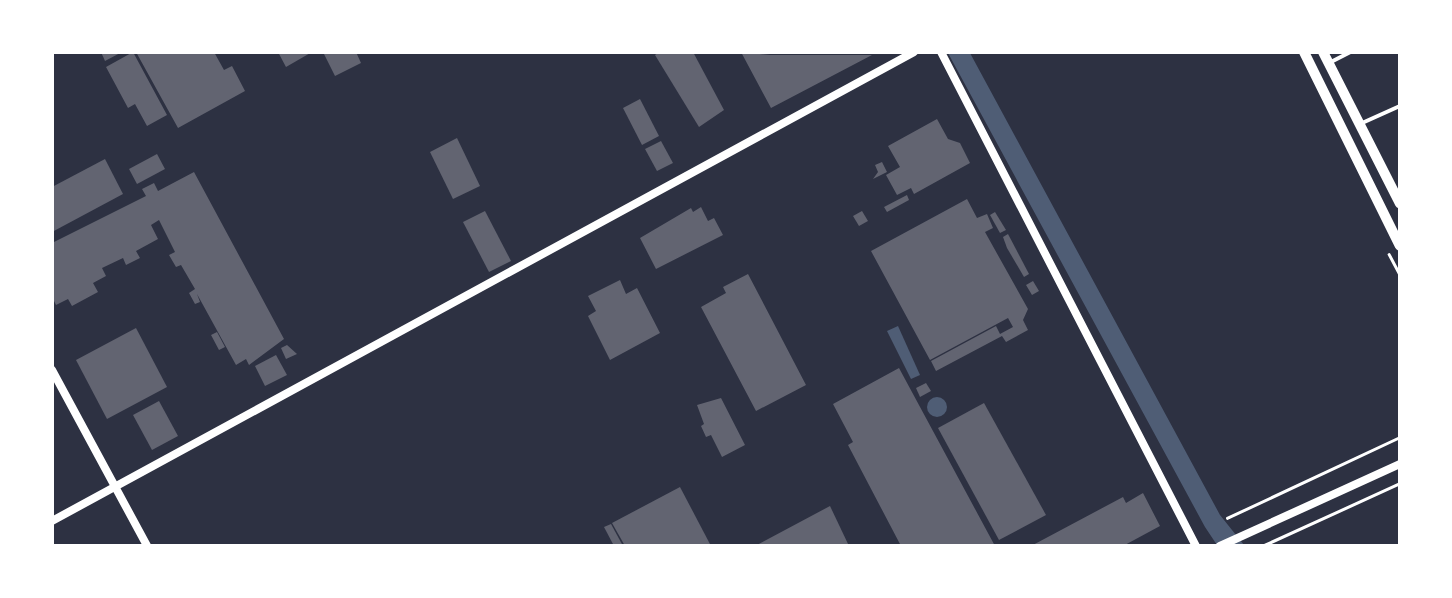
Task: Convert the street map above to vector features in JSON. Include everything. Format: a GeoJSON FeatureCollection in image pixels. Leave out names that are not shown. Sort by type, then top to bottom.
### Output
{"type":"FeatureCollection","features":[{"type":"Feature","properties":{"kind":"highway"},"geometry":{"type":"LineString","coordinates":[[1304,52],[1399,246]]}},
{"type":"Feature","properties":{"kind":"highway"},"geometry":{"type":"LineString","coordinates":[[1326,58],[1399,204]]}},
{"type":"Feature","properties":{"kind":"street"},"geometry":{"type":"LineString","coordinates":[[52,521],[914,52]]}},
{"type":"Feature","properties":{"kind":"street"},"geometry":{"type":"LineString","coordinates":[[941,52],[1196,545]]}},
{"type":"Feature","properties":{"kind":"street"},"geometry":{"type":"LineString","coordinates":[[52,370],[146,545]]}},
{"type":"Feature","properties":{"kind":"street"},"geometry":{"type":"LineString","coordinates":[[1220,545],[1399,464]]}},
{"type":"Feature","properties":{"kind":"lane"},"geometry":{"type":"LineString","coordinates":[[1326,58],[1351,52]]}},
{"type":"Feature","properties":{"kind":"lane"},"geometry":{"type":"LineString","coordinates":[[1360,124],[1399,106]]}},
{"type":"Feature","properties":{"kind":"path"},"geometry":{"type":"LineString","coordinates":[[1227,518],[1399,437]]}},
{"type":"Feature","properties":{"kind":"path"},"geometry":{"type":"LineString","coordinates":[[1262,545],[1399,482]]}},
{"type":"Feature","properties":{"kind":"water"},"geometry":{"type":"Polygon","coordinates":[[[948,53],[970,53],[1220,515],[1244,545],[1217,545],[1205,527],[948,53]]]}},
{"type":"Feature","properties":{"kind":"water"},"geometry":{"type":"Polygon","coordinates":[[[898,326],[920,375],[911,379],[887,331],[898,326]]]}},
{"type":"Feature","properties":{"kind":"water"},"geometry":{"type":"Polygon","coordinates":[[[937,397],[944,400],[947,407],[944,414],[937,417],[930,414],[927,407],[930,400],[937,397]]]}},
{"type":"Feature","properties":{"kind":"building"},"geometry":{"type":"Polygon","coordinates":[[[101,52],[122,52],[105,61],[101,52]]]}},
{"type":"Feature","properties":{"kind":"building"},"geometry":{"type":"Polygon","coordinates":[[[133,52],[167,115],[147,126],[135,104],[128,108],[106,67],[133,52]]]}},
{"type":"Feature","properties":{"kind":"building"},"geometry":{"type":"Polygon","coordinates":[[[136,52],[214,52],[224,70],[232,66],[245,91],[178,128],[136,52]]]}},
{"type":"Feature","properties":{"kind":"building"},"geometry":{"type":"Polygon","coordinates":[[[278,52],[312,52],[286,67],[278,52]]]}},
{"type":"Feature","properties":{"kind":"building"},"geometry":{"type":"Polygon","coordinates":[[[323,52],[356,52],[361,63],[335,76],[323,52]]]}},
{"type":"Feature","properties":{"kind":"building"},"geometry":{"type":"Polygon","coordinates":[[[659,52],[693,52],[724,110],[699,127],[655,55],[659,52]]]}},
{"type":"Feature","properties":{"kind":"building"},"geometry":{"type":"Polygon","coordinates":[[[741,52],[770,55],[872,55],[771,108],[741,52]]]}},
{"type":"Feature","properties":{"kind":"building"},"geometry":{"type":"Polygon","coordinates":[[[640,99],[659,136],[642,145],[623,108],[640,99]]]}},
{"type":"Feature","properties":{"kind":"building"},"geometry":{"type":"Polygon","coordinates":[[[937,119],[948,139],[960,143],[970,163],[914,194],[911,188],[897,195],[886,175],[900,167],[888,146],[937,119]]]}},
{"type":"Feature","properties":{"kind":"building"},"geometry":{"type":"Polygon","coordinates":[[[457,138],[480,186],[453,199],[430,152],[457,138]]]}},
{"type":"Feature","properties":{"kind":"building"},"geometry":{"type":"Polygon","coordinates":[[[661,141],[673,163],[657,171],[645,149],[661,141]]]}},
{"type":"Feature","properties":{"kind":"building"},"geometry":{"type":"Polygon","coordinates":[[[157,154],[165,169],[137,184],[129,169],[157,154]]]}},
{"type":"Feature","properties":{"kind":"building"},"geometry":{"type":"Polygon","coordinates":[[[105,159],[123,194],[52,232],[52,187],[105,159]]]}},
{"type":"Feature","properties":{"kind":"building"},"geometry":{"type":"Polygon","coordinates":[[[882,162],[887,172],[873,179],[878,172],[875,165],[882,162]]]}},
{"type":"Feature","properties":{"kind":"building"},"geometry":{"type":"Polygon","coordinates":[[[194,172],[284,339],[249,365],[246,359],[236,365],[197,294],[200,302],[195,304],[189,293],[195,289],[181,265],[176,267],[169,255],[175,252],[159,220],[151,225],[158,239],[136,251],[140,258],[126,265],[123,258],[102,268],[106,276],[93,283],[98,292],[72,306],[68,299],[56,305],[52,297],[52,243],[146,196],[142,189],[154,183],[158,191],[194,172]]]}},
{"type":"Feature","properties":{"kind":"building"},"geometry":{"type":"Polygon","coordinates":[[[907,195],[909,200],[887,212],[884,207],[907,195]]]}},
{"type":"Feature","properties":{"kind":"building"},"geometry":{"type":"Polygon","coordinates":[[[967,199],[977,218],[987,214],[993,228],[985,232],[1028,309],[1023,320],[1028,330],[1006,342],[1002,336],[936,371],[931,361],[996,326],[1000,334],[1013,327],[1008,318],[930,360],[871,251],[967,199]]]}},
{"type":"Feature","properties":{"kind":"building"},"geometry":{"type":"Polygon","coordinates":[[[701,207],[708,221],[714,218],[723,235],[656,269],[640,238],[691,208],[693,212],[701,207]]]}},
{"type":"Feature","properties":{"kind":"building"},"geometry":{"type":"Polygon","coordinates":[[[485,211],[511,261],[489,272],[463,222],[485,211]]]}},
{"type":"Feature","properties":{"kind":"building"},"geometry":{"type":"Polygon","coordinates":[[[862,211],[868,221],[859,226],[853,216],[862,211]]]}},
{"type":"Feature","properties":{"kind":"building"},"geometry":{"type":"Polygon","coordinates":[[[995,212],[1006,230],[1000,233],[990,215],[995,212]]]}},
{"type":"Feature","properties":{"kind":"building"},"geometry":{"type":"Polygon","coordinates":[[[1008,234],[1029,274],[1024,277],[1007,248],[1003,237],[1008,234]]]}},
{"type":"Feature","properties":{"kind":"building"},"geometry":{"type":"Polygon","coordinates":[[[748,274],[806,385],[756,411],[701,307],[726,293],[723,287],[748,274]]]}},
{"type":"Feature","properties":{"kind":"building"},"geometry":{"type":"Polygon","coordinates":[[[620,280],[626,294],[637,288],[660,333],[610,360],[588,316],[596,311],[588,296],[620,280]]]}},
{"type":"Feature","properties":{"kind":"building"},"geometry":{"type":"Polygon","coordinates":[[[1033,281],[1039,291],[1032,295],[1026,285],[1033,281]]]}},
{"type":"Feature","properties":{"kind":"building"},"geometry":{"type":"Polygon","coordinates":[[[136,328],[167,387],[107,419],[76,360],[136,328]]]}},
{"type":"Feature","properties":{"kind":"building"},"geometry":{"type":"Polygon","coordinates":[[[217,332],[225,347],[219,350],[211,335],[217,332]]]}},
{"type":"Feature","properties":{"kind":"building"},"geometry":{"type":"Polygon","coordinates":[[[287,345],[297,354],[286,359],[281,348],[287,345]]]}},
{"type":"Feature","properties":{"kind":"building"},"geometry":{"type":"Polygon","coordinates":[[[276,355],[287,375],[265,386],[255,366],[276,355]]]}},
{"type":"Feature","properties":{"kind":"building"},"geometry":{"type":"Polygon","coordinates":[[[899,368],[995,546],[901,546],[848,445],[853,442],[833,404],[899,368]]]}},
{"type":"Feature","properties":{"kind":"building"},"geometry":{"type":"Polygon","coordinates":[[[926,383],[931,391],[920,397],[916,388],[926,383]]]}},
{"type":"Feature","properties":{"kind":"building"},"geometry":{"type":"Polygon","coordinates":[[[721,398],[745,445],[722,457],[711,435],[706,437],[697,405],[721,398]]]}},
{"type":"Feature","properties":{"kind":"building"},"geometry":{"type":"Polygon","coordinates":[[[159,401],[178,436],[152,450],[133,415],[159,401]]]}},
{"type":"Feature","properties":{"kind":"building"},"geometry":{"type":"Polygon","coordinates":[[[984,403],[1046,515],[999,540],[938,428],[984,403]]]}},
{"type":"Feature","properties":{"kind":"building"},"geometry":{"type":"Polygon","coordinates":[[[680,487],[711,546],[625,546],[612,523],[680,487]]]}},
{"type":"Feature","properties":{"kind":"building"},"geometry":{"type":"Polygon","coordinates":[[[1143,493],[1160,526],[1123,546],[1031,546],[1123,497],[1126,503],[1143,493]]]}},
{"type":"Feature","properties":{"kind":"building"},"geometry":{"type":"Polygon","coordinates":[[[830,506],[849,546],[755,546],[830,506]]]}},
{"type":"Feature","properties":{"kind":"building"},"geometry":{"type":"Polygon","coordinates":[[[611,524],[623,546],[614,546],[604,527],[611,524]]]}}]}
